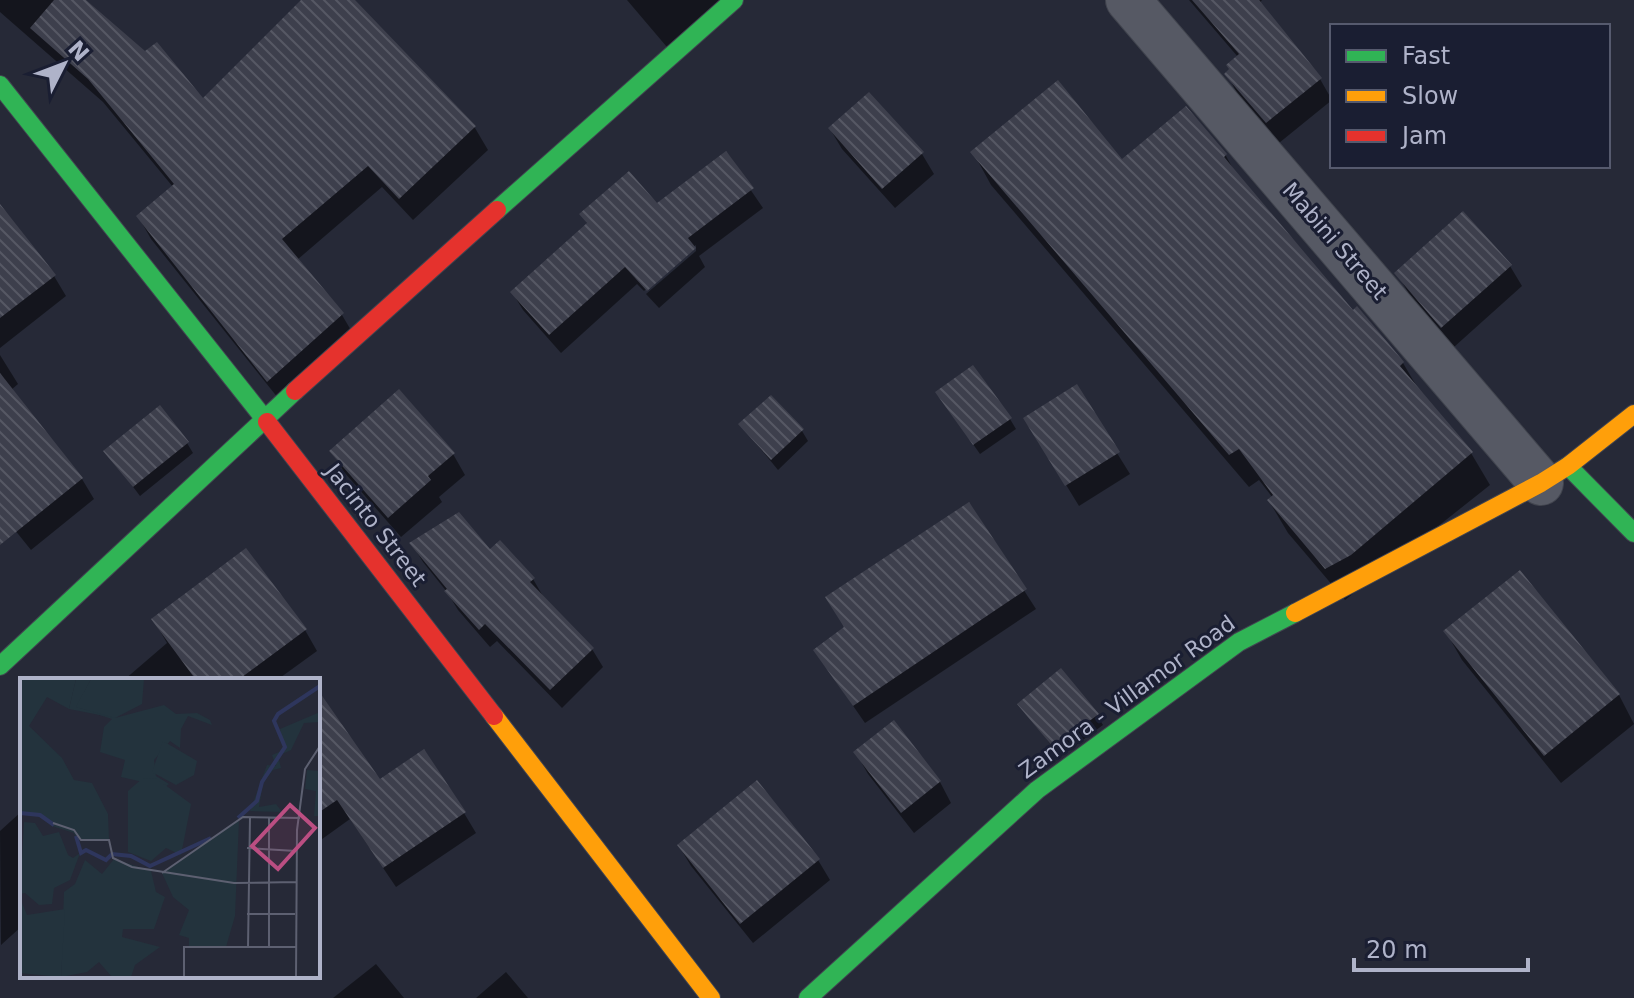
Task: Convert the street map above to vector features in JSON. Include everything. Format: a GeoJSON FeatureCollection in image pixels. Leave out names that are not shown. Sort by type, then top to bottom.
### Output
{"type":"FeatureCollection","features":[{"type":"Feature","properties":{"kind":"street"},"geometry":{"type":"LineString","coordinates":[[0,666],[264,418],[734,0]]}},
{"type":"Feature","properties":{"kind":"street","name":"Mabini Street"},"geometry":{"type":"LineString","coordinates":[[1128,0],[1554,475]]}},
{"type":"Feature","properties":{"kind":"street","name":"Jacinto Street"},"geometry":{"type":"LineString","coordinates":[[0,85],[264,418],[711,998]]}},
{"type":"Feature","properties":{"kind":"street","name":"Zamora - Villamor Road"},"geometry":{"type":"LineString","coordinates":[[808,998],[1037,790],[1239,642],[1554,475],[1634,414]]}},
{"type":"Feature","properties":{"kind":"street"},"geometry":{"type":"LineString","coordinates":[[1554,475],[1634,533]]}},
{"type":"Feature","properties":{"kind":"building"},"geometry":{"type":"Polygon","coordinates":[[[54,0],[86,0],[145,51],[157,42],[203,98],[301,0],[355,0],[476,126],[399,199],[368,166],[282,239],[344,313],[267,382],[136,216],[174,184],[88,79],[30,28],[54,0]]]}},
{"type":"Feature","properties":{"kind":"building"},"geometry":{"type":"Polygon","coordinates":[[[1192,0],[1259,0],[1322,78],[1266,123],[1224,74],[1229,69],[1226,65],[1239,54],[1192,0]]]}},
{"type":"Feature","properties":{"kind":"building"},"geometry":{"type":"Polygon","coordinates":[[[1058,80],[1122,159],[1186,106],[1227,154],[1224,157],[1353,310],[1357,306],[1404,362],[1400,366],[1473,452],[1351,555],[1325,569],[1267,500],[1273,495],[1239,449],[1229,455],[970,152],[1058,80]]]}},
{"type":"Feature","properties":{"kind":"building"},"geometry":{"type":"Polygon","coordinates":[[[869,92],[924,152],[882,189],[828,128],[869,92]]]}},
{"type":"Feature","properties":{"kind":"building"},"geometry":{"type":"Polygon","coordinates":[[[726,151],[754,188],[688,238],[696,248],[647,291],[625,267],[549,335],[510,292],[587,223],[579,214],[629,171],[657,203],[726,151]]]}},
{"type":"Feature","properties":{"kind":"building"},"geometry":{"type":"Polygon","coordinates":[[[0,204],[56,275],[0,318],[0,204]]]}},
{"type":"Feature","properties":{"kind":"building"},"geometry":{"type":"Polygon","coordinates":[[[1463,211],[1512,265],[1441,328],[1394,273],[1463,211]]]}},
{"type":"Feature","properties":{"kind":"building"},"geometry":{"type":"Polygon","coordinates":[[[973,365],[1012,418],[973,445],[935,392],[973,365]]]}},
{"type":"Feature","properties":{"kind":"building"},"geometry":{"type":"Polygon","coordinates":[[[0,373],[83,478],[0,545],[0,373]]]}},
{"type":"Feature","properties":{"kind":"building"},"geometry":{"type":"Polygon","coordinates":[[[1077,384],[1120,452],[1065,486],[1023,418],[1077,384]]]}},
{"type":"Feature","properties":{"kind":"building"},"geometry":{"type":"Polygon","coordinates":[[[399,389],[455,453],[428,476],[431,480],[388,518],[329,451],[399,389]]]}},
{"type":"Feature","properties":{"kind":"building"},"geometry":{"type":"Polygon","coordinates":[[[771,395],[804,429],[771,460],[738,424],[771,395]]]}},
{"type":"Feature","properties":{"kind":"building"},"geometry":{"type":"Polygon","coordinates":[[[160,405],[189,442],[133,487],[103,451],[160,405]]]}},
{"type":"Feature","properties":{"kind":"building"},"geometry":{"type":"Polygon","coordinates":[[[969,502],[1027,589],[853,706],[813,650],[844,627],[825,597],[969,502]]]}},
{"type":"Feature","properties":{"kind":"building"},"geometry":{"type":"Polygon","coordinates":[[[459,512],[490,549],[500,540],[535,578],[530,582],[594,648],[550,690],[485,624],[479,630],[444,591],[447,589],[409,543],[459,512]]]}},
{"type":"Feature","properties":{"kind":"building"},"geometry":{"type":"Polygon","coordinates":[[[246,548],[307,629],[241,678],[195,678],[151,619],[246,548]]]}},
{"type":"Feature","properties":{"kind":"building"},"geometry":{"type":"Polygon","coordinates":[[[1520,570],[1620,694],[1544,756],[1443,631],[1520,570]]]}},
{"type":"Feature","properties":{"kind":"building"},"geometry":{"type":"Polygon","coordinates":[[[1061,668],[1099,714],[1053,747],[1017,704],[1061,668]]]}},
{"type":"Feature","properties":{"kind":"building"},"geometry":{"type":"Polygon","coordinates":[[[320,693],[380,779],[424,749],[466,812],[383,868],[337,800],[320,812],[320,693]]]}},
{"type":"Feature","properties":{"kind":"building"},"geometry":{"type":"Polygon","coordinates":[[[894,720],[941,781],[901,813],[853,752],[894,720]]]}},
{"type":"Feature","properties":{"kind":"building"},"geometry":{"type":"Polygon","coordinates":[[[757,780],[820,859],[740,924],[677,845],[757,780]]]}},
{"type":"Feature","properties":{"kind":"traffic: fast"},"geometry":{"type":"LineString","coordinates":[[497,210],[734,0]]}},
{"type":"Feature","properties":{"kind":"traffic: fast"},"geometry":{"type":"LineString","coordinates":[[0,85],[267,422]]}},
{"type":"Feature","properties":{"kind":"traffic: fast"},"geometry":{"type":"LineString","coordinates":[[0,666],[295,391]]}},
{"type":"Feature","properties":{"kind":"traffic: fast"},"geometry":{"type":"LineString","coordinates":[[1568,466],[1634,533]]}},
{"type":"Feature","properties":{"kind":"traffic: fast"},"geometry":{"type":"LineString","coordinates":[[808,998],[1037,790],[1239,642],[1295,613]]}},
{"type":"Feature","properties":{"kind":"traffic: slow"},"geometry":{"type":"LineString","coordinates":[[1295,613],[1541,483],[1568,466],[1634,414]]}},
{"type":"Feature","properties":{"kind":"traffic: slow"},"geometry":{"type":"LineString","coordinates":[[494,716],[711,998]]}},
{"type":"Feature","properties":{"kind":"traffic: jam"},"geometry":{"type":"LineString","coordinates":[[295,391],[497,210]]}},
{"type":"Feature","properties":{"kind":"traffic: jam"},"geometry":{"type":"LineString","coordinates":[[267,422],[494,716]]}}]}
